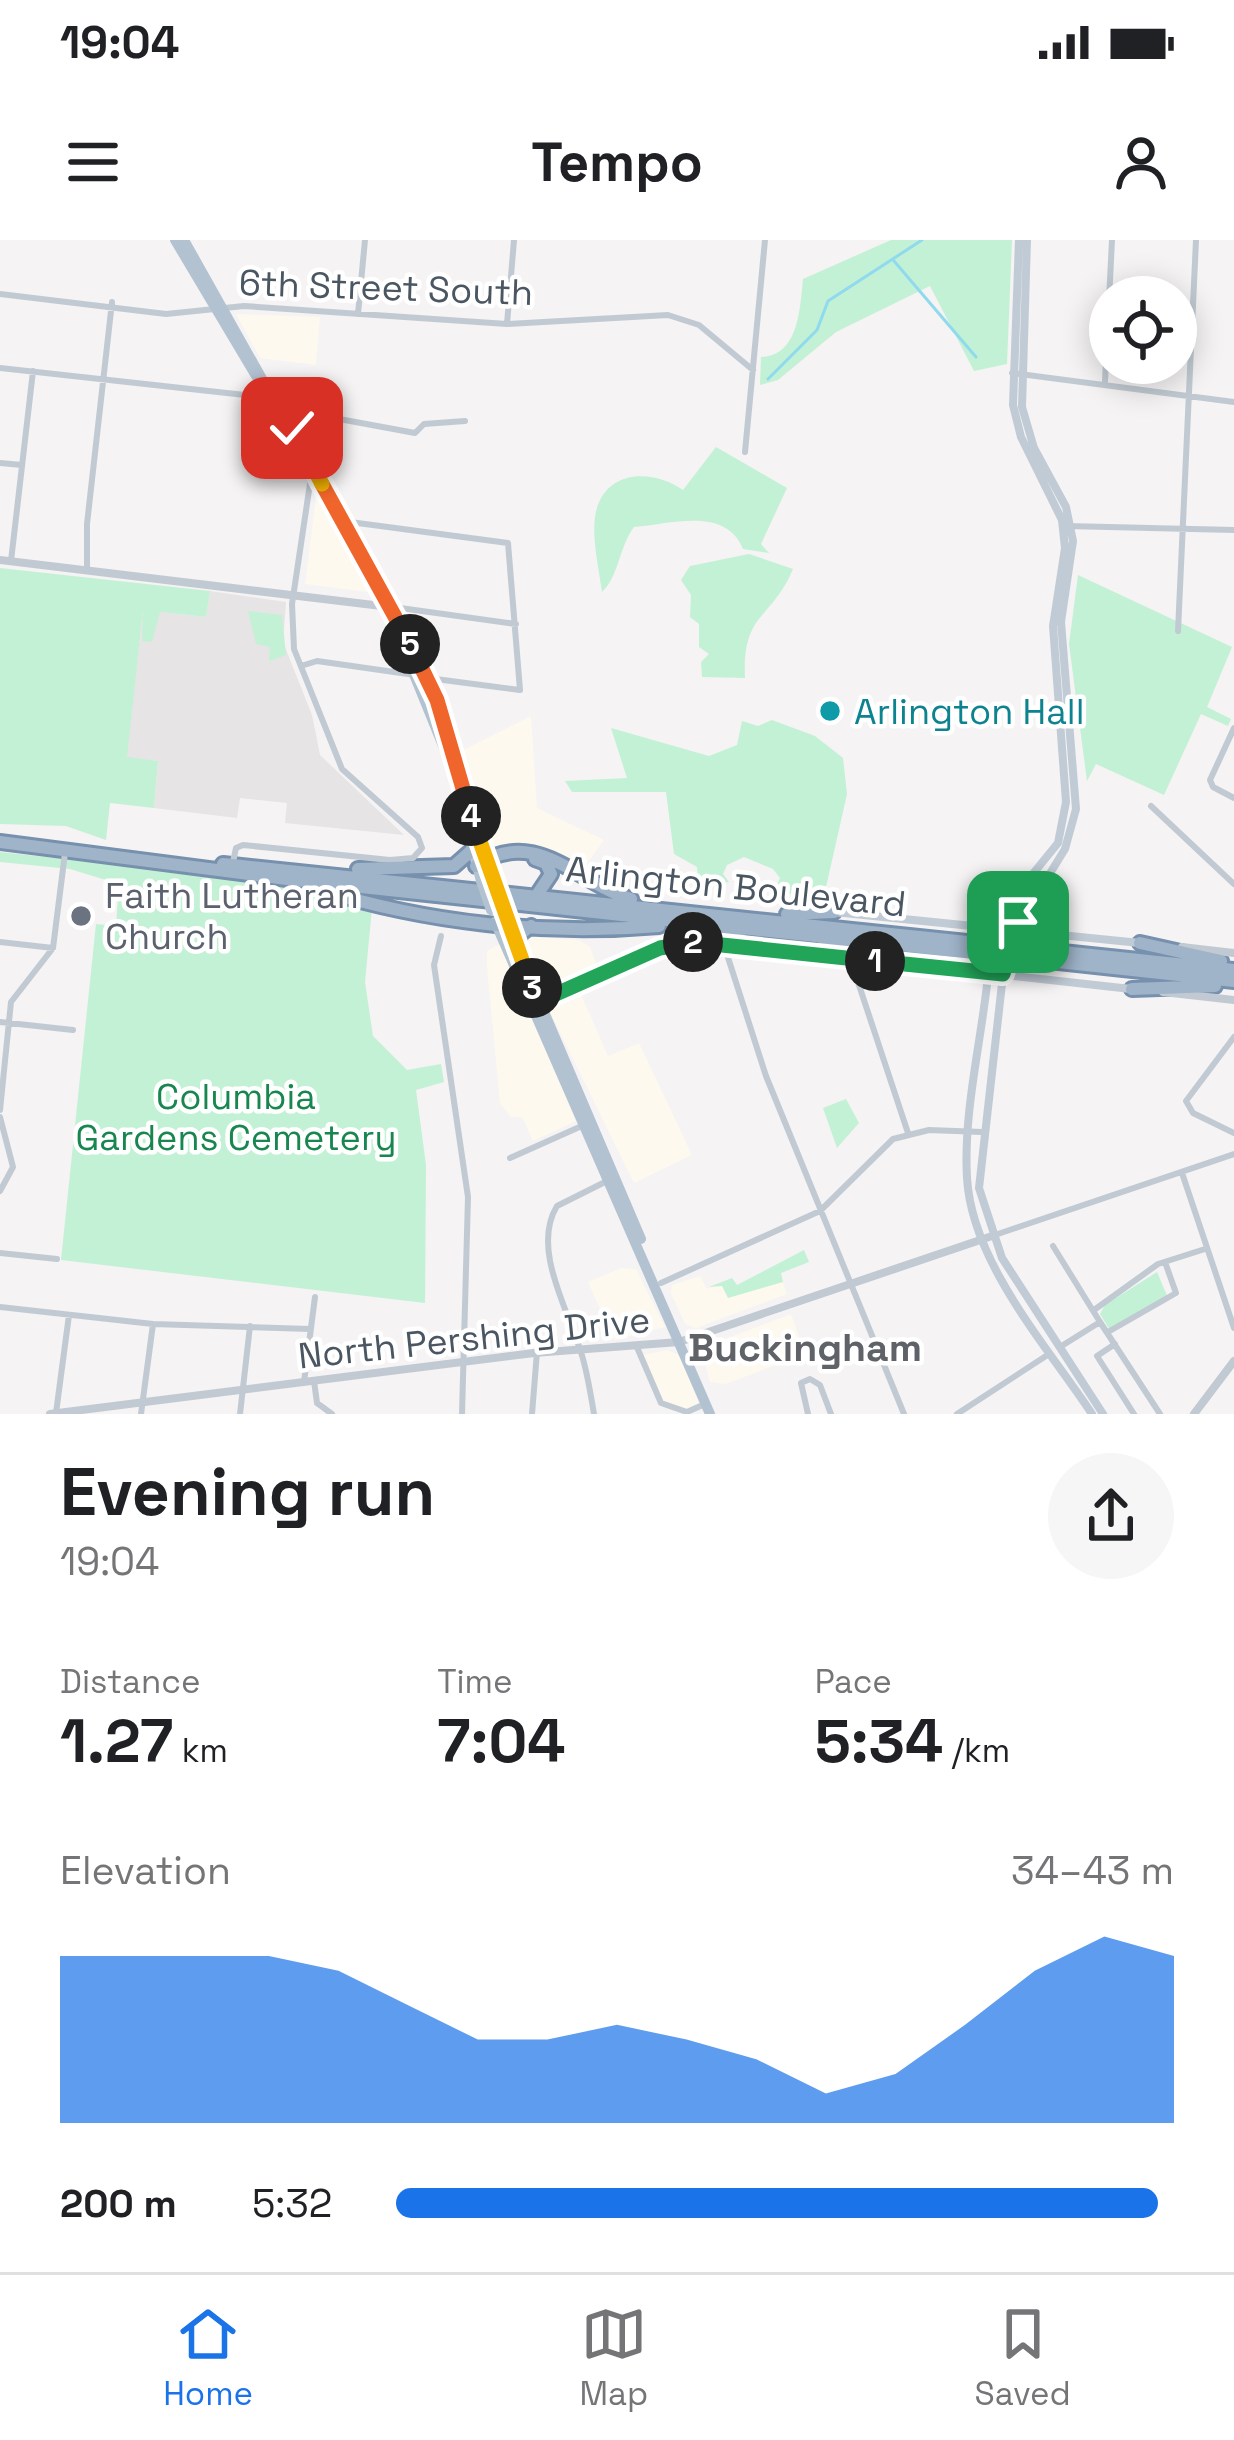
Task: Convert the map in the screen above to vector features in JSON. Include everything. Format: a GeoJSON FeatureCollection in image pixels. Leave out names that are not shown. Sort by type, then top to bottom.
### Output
{"type":"FeatureCollection","features":[{"type":"Feature","properties":{"kind":"highway","name":"Arlington Boulevard"},"geometry":{"type":"LineString","coordinates":[[0,842],[203,864],[287,879],[687,917],[733,915],[1234,966]]}},
{"type":"Feature","properties":{"kind":"highway"},"geometry":{"type":"LineString","coordinates":[[320,872],[454,866],[471,851]]}},
{"type":"Feature","properties":{"kind":"highway"},"geometry":{"type":"LineString","coordinates":[[484,871],[520,853],[546,855],[616,894],[687,917]]}},
{"type":"Feature","properties":{"kind":"highway"},"geometry":{"type":"LineString","coordinates":[[484,871],[519,859],[544,862],[550,880],[537,896]]}},
{"type":"Feature","properties":{"kind":"highway","name":"Arlington Boulevard"},"geometry":{"type":"LineString","coordinates":[[203,864],[537,896],[687,917],[714,926],[1234,983]]}},
{"type":"Feature","properties":{"kind":"highway"},"geometry":{"type":"LineString","coordinates":[[287,879],[387,910],[498,917],[531,926],[584,931],[687,917]]}},
{"type":"Feature","properties":{"kind":"highway"},"geometry":{"type":"LineString","coordinates":[[733,915],[834,912]]}},
{"type":"Feature","properties":{"kind":"highway"},"geometry":{"type":"LineString","coordinates":[[517,952],[520,934],[531,926]]}},
{"type":"Feature","properties":{"kind":"highway"},"geometry":{"type":"LineString","coordinates":[[714,926],[763,950]]}},
{"type":"Feature","properties":{"kind":"highway"},"geometry":{"type":"LineString","coordinates":[[788,933],[906,964]]}},
{"type":"Feature","properties":{"kind":"highway"},"geometry":{"type":"LineString","coordinates":[[1140,943],[1234,966]]}},
{"type":"Feature","properties":{"kind":"highway"},"geometry":{"type":"LineString","coordinates":[[1132,989],[1234,983]]}},
{"type":"Feature","properties":{"kind":"main road"},"geometry":{"type":"LineString","coordinates":[[179,240],[268,390],[422,676],[452,758],[498,917],[712,1408]]}},
{"type":"Feature","properties":{"kind":"main road"},"geometry":{"type":"LineString","coordinates":[[976,1132],[1013,932],[1065,849],[1076,809],[1061,622],[1073,566],[1067,526],[1029,436],[1016,375],[1023,240]]}},
{"type":"Feature","properties":{"kind":"main road"},"geometry":{"type":"LineString","coordinates":[[289,429],[311,477],[341,524]]}},
{"type":"Feature","properties":{"kind":"main road"},"geometry":{"type":"LineString","coordinates":[[1067,526],[1054,626],[1064,742],[1064,823],[1048,860],[1018,892],[998,931],[989,969],[976,1132],[979,1188],[989,1236],[1092,1414]]}},
{"type":"Feature","properties":{"kind":"main road"},"geometry":{"type":"LineString","coordinates":[[466,814],[471,851],[484,871]]}},
{"type":"Feature","properties":{"kind":"main road"},"geometry":{"type":"LineString","coordinates":[[834,912],[1140,943]]}},
{"type":"Feature","properties":{"kind":"main road"},"geometry":{"type":"LineString","coordinates":[[498,917],[517,952],[535,1004]]}},
{"type":"Feature","properties":{"kind":"main road"},"geometry":{"type":"LineString","coordinates":[[906,964],[1003,970],[1132,989]]}},
{"type":"Feature","properties":{"kind":"main road"},"geometry":{"type":"LineString","coordinates":[[611,1179],[661,1283],[682,1341]]}},
{"type":"Feature","properties":{"kind":"main road"},"geometry":{"type":"LineString","coordinates":[[1055,1350],[1102,1414]]}},
{"type":"Feature","properties":{"kind":"street"},"geometry":{"type":"LineString","coordinates":[[358,314],[365,240]]}},
{"type":"Feature","properties":{"kind":"street"},"geometry":{"type":"LineString","coordinates":[[507,324],[514,240]]}},
{"type":"Feature","properties":{"kind":"street"},"geometry":{"type":"LineString","coordinates":[[745,452],[765,240]]}},
{"type":"Feature","properties":{"kind":"street"},"geometry":{"type":"LineString","coordinates":[[1110,276],[1112,240]]}},
{"type":"Feature","properties":{"kind":"street"},"geometry":{"type":"LineString","coordinates":[[1178,631],[1196,240]]}},
{"type":"Feature","properties":{"kind":"street","name":"6th Street South"},"geometry":{"type":"LineString","coordinates":[[0,294],[184,314],[221,307],[507,324],[679,316],[699,325],[753,370]]}},
{"type":"Feature","properties":{"kind":"street"},"geometry":{"type":"LineString","coordinates":[[87,569],[87,524],[112,305]]}},
{"type":"Feature","properties":{"kind":"street"},"geometry":{"type":"LineString","coordinates":[[0,368],[254,395],[268,390]]}},
{"type":"Feature","properties":{"kind":"street"},"geometry":{"type":"LineString","coordinates":[[33,371],[6,560],[296,592],[516,624]]}},
{"type":"Feature","properties":{"kind":"street"},"geometry":{"type":"LineString","coordinates":[[1016,375],[1089,381]]}},
{"type":"Feature","properties":{"kind":"street"},"geometry":{"type":"LineString","coordinates":[[1114,384],[1189,400],[1234,402]]}},
{"type":"Feature","properties":{"kind":"street"},"geometry":{"type":"LineString","coordinates":[[289,429],[316,416],[415,433],[424,424],[465,421]]}},
{"type":"Feature","properties":{"kind":"street"},"geometry":{"type":"LineString","coordinates":[[0,463],[22,465]]}},
{"type":"Feature","properties":{"kind":"street"},"geometry":{"type":"LineString","coordinates":[[311,477],[290,634],[301,666],[317,661],[520,690],[508,543],[341,524]]}},
{"type":"Feature","properties":{"kind":"street"},"geometry":{"type":"LineString","coordinates":[[1067,526],[1234,530]]}},
{"type":"Feature","properties":{"kind":"street","name":"Arlington Boulevard"},"geometry":{"type":"LineString","coordinates":[[232,864],[236,848],[243,845],[404,860],[421,852],[420,838],[342,769],[301,666]]}},
{"type":"Feature","properties":{"kind":"street"},"geometry":{"type":"LineString","coordinates":[[1234,728],[1210,784],[1234,798]]}},
{"type":"Feature","properties":{"kind":"street"},"geometry":{"type":"LineString","coordinates":[[1151,806],[1234,884]]}},
{"type":"Feature","properties":{"kind":"street"},"geometry":{"type":"LineString","coordinates":[[0,1191],[13,1156],[0,1114],[5,1022],[16,992],[53,948],[65,849]]}},
{"type":"Feature","properties":{"kind":"street"},"geometry":{"type":"LineString","coordinates":[[441,936],[434,965],[468,1197],[462,1414]]}},
{"type":"Feature","properties":{"kind":"street"},"geometry":{"type":"LineString","coordinates":[[0,942],[53,948]]}},
{"type":"Feature","properties":{"kind":"street"},"geometry":{"type":"LineString","coordinates":[[535,1004],[682,942],[906,964]]}},
{"type":"Feature","properties":{"kind":"street"},"geometry":{"type":"LineString","coordinates":[[1140,943],[1234,953]]}},
{"type":"Feature","properties":{"kind":"street"},"geometry":{"type":"LineString","coordinates":[[724,945],[736,996],[904,1414]]}},
{"type":"Feature","properties":{"kind":"street"},"geometry":{"type":"LineString","coordinates":[[850,958],[908,1133]]}},
{"type":"Feature","properties":{"kind":"street"},"geometry":{"type":"LineString","coordinates":[[1132,989],[1234,1000]]}},
{"type":"Feature","properties":{"kind":"street"},"geometry":{"type":"LineString","coordinates":[[5,1022],[74,1030]]}},
{"type":"Feature","properties":{"kind":"street"},"geometry":{"type":"LineString","coordinates":[[1234,1037],[1190,1093],[1188,1108],[1234,1133]]}},
{"type":"Feature","properties":{"kind":"street"},"geometry":{"type":"LineString","coordinates":[[511,1158],[587,1123]]}},
{"type":"Feature","properties":{"kind":"street"},"geometry":{"type":"LineString","coordinates":[[661,1283],[820,1211],[839,1198],[884,1148],[908,1133],[976,1132]]}},
{"type":"Feature","properties":{"kind":"street","name":"North Pershing Drive"},"geometry":{"type":"LineString","coordinates":[[54,1414],[141,1408],[537,1352],[682,1341],[1234,1154]]}},
{"type":"Feature","properties":{"kind":"street"},"geometry":{"type":"LineString","coordinates":[[1182,1173],[1234,1328]]}},
{"type":"Feature","properties":{"kind":"street"},"geometry":{"type":"LineString","coordinates":[[594,1414],[580,1349],[558,1288],[548,1227],[557,1206],[611,1179]]}},
{"type":"Feature","properties":{"kind":"street"},"geometry":{"type":"LineString","coordinates":[[1053,1246],[1157,1413]]}},
{"type":"Feature","properties":{"kind":"street"},"geometry":{"type":"LineString","coordinates":[[1094,1310],[1165,1262],[1206,1248]]}},
{"type":"Feature","properties":{"kind":"street"},"geometry":{"type":"LineString","coordinates":[[0,1253],[57,1259]]}},
{"type":"Feature","properties":{"kind":"street"},"geometry":{"type":"LineString","coordinates":[[1108,1333],[1176,1293],[1165,1262]]}},
{"type":"Feature","properties":{"kind":"street"},"geometry":{"type":"LineString","coordinates":[[315,1297],[309,1382],[316,1414]]}},
{"type":"Feature","properties":{"kind":"street"},"geometry":{"type":"LineString","coordinates":[[0,1307],[153,1324],[310,1329]]}},
{"type":"Feature","properties":{"kind":"street"},"geometry":{"type":"LineString","coordinates":[[54,1414],[68,1315]]}},
{"type":"Feature","properties":{"kind":"street"},"geometry":{"type":"LineString","coordinates":[[957,1414],[1100,1322]]}},
{"type":"Feature","properties":{"kind":"street"},"geometry":{"type":"LineString","coordinates":[[141,1408],[153,1324]]}},
{"type":"Feature","properties":{"kind":"street"},"geometry":{"type":"LineString","coordinates":[[240,1414],[250,1326]]}},
{"type":"Feature","properties":{"kind":"street"},"geometry":{"type":"LineString","coordinates":[[1115,1344],[1094,1358],[1134,1414]]}},
{"type":"Feature","properties":{"kind":"street"},"geometry":{"type":"LineString","coordinates":[[636,1345],[661,1402],[687,1412],[712,1408]]}},
{"type":"Feature","properties":{"kind":"street"},"geometry":{"type":"LineString","coordinates":[[532,1414],[537,1352]]}},
{"type":"Feature","properties":{"kind":"street"},"geometry":{"type":"LineString","coordinates":[[1194,1414],[1234,1361]]}},
{"type":"Feature","properties":{"kind":"street"},"geometry":{"type":"LineString","coordinates":[[808,1414],[799,1393],[801,1383],[810,1379],[820,1385],[831,1414]]}},
{"type":"Feature","properties":{"kind":"street"},"geometry":{"type":"LineString","coordinates":[[317,1403],[332,1414]]}},
{"type":"Feature","properties":{"kind":"shaded area"},"geometry":{"type":"Polygon","coordinates":[[[236,314],[320,317],[316,365],[260,358],[236,314]]]}},
{"type":"Feature","properties":{"kind":"shaded area"},"geometry":{"type":"Polygon","coordinates":[[[316,497],[367,590],[367,592],[305,584],[316,497]]]}},
{"type":"Feature","properties":{"kind":"shaded area"},"geometry":{"type":"Polygon","coordinates":[[[210,591],[286,602],[283,642],[312,715],[320,755],[404,835],[285,823],[287,803],[240,798],[237,818],[154,808],[158,761],[126,758],[143,610],[206,617],[210,591]]]}},
{"type":"Feature","properties":{"kind":"shaded area"},"geometry":{"type":"Polygon","coordinates":[[[531,716],[537,808],[604,840],[583,869],[541,848],[487,849],[459,752],[531,716]]]}},
{"type":"Feature","properties":{"kind":"shaded area"},"geometry":{"type":"Polygon","coordinates":[[[533,937],[579,940],[590,947],[598,969],[540,991],[521,945],[533,937]]]}},
{"type":"Feature","properties":{"kind":"shaded area"},"geometry":{"type":"Polygon","coordinates":[[[500,944],[576,1121],[533,1141],[522,1117],[511,1117],[500,1103],[487,951],[500,944]]]}},
{"type":"Feature","properties":{"kind":"shaded area"},"geometry":{"type":"Polygon","coordinates":[[[579,990],[608,1056],[639,1043],[692,1155],[634,1183],[546,1004],[579,990]]]}},
{"type":"Feature","properties":{"kind":"shaded area"},"geometry":{"type":"Polygon","coordinates":[[[621,1268],[636,1269],[665,1327],[614,1340],[588,1282],[621,1268]]]}},
{"type":"Feature","properties":{"kind":"shaded area"},"geometry":{"type":"Polygon","coordinates":[[[779,1270],[787,1294],[696,1328],[685,1324],[671,1293],[672,1285],[700,1276],[707,1289],[727,1280],[732,1290],[779,1270]]]}},
{"type":"Feature","properties":{"kind":"shaded area"},"geometry":{"type":"Polygon","coordinates":[[[791,1314],[805,1354],[726,1384],[710,1382],[701,1348],[791,1314]]]}},
{"type":"Feature","properties":{"kind":"shaded area"},"geometry":{"type":"Polygon","coordinates":[[[667,1350],[679,1355],[699,1403],[684,1410],[663,1402],[643,1355],[667,1350]]]}},
{"type":"Feature","properties":{"kind":"green space"},"geometry":{"type":"Polygon","coordinates":[[[891,240],[1012,240],[1007,364],[974,371],[930,286],[836,332],[778,380],[760,385],[761,357],[783,348],[795,328],[803,279],[891,240]]]}},
{"type":"Feature","properties":{"kind":"green space"},"geometry":{"type":"Polygon","coordinates":[[[716,447],[787,488],[761,544],[769,553],[743,549],[735,536],[711,522],[634,527],[602,592],[594,526],[607,489],[643,476],[683,490],[716,447]]]}},
{"type":"Feature","properties":{"kind":"green space"},"geometry":{"type":"Polygon","coordinates":[[[749,554],[793,569],[753,628],[745,678],[702,677],[701,662],[709,654],[699,647],[699,624],[690,617],[691,595],[681,580],[690,566],[749,554]]]}},
{"type":"Feature","properties":{"kind":"green space"},"geometry":{"type":"Polygon","coordinates":[[[0,568],[210,591],[206,617],[160,612],[152,642],[142,641],[143,610],[127,757],[158,761],[154,808],[110,803],[106,840],[66,826],[0,824],[0,568]]]}},
{"type":"Feature","properties":{"kind":"green space"},"geometry":{"type":"Polygon","coordinates":[[[1078,575],[1232,647],[1207,707],[1231,719],[1228,726],[1201,714],[1164,795],[1096,764],[1087,781],[1069,644],[1078,575]]]}},
{"type":"Feature","properties":{"kind":"green space"},"geometry":{"type":"Polygon","coordinates":[[[248,611],[282,615],[286,655],[269,661],[270,647],[256,644],[248,611]]]}},
{"type":"Feature","properties":{"kind":"green space"},"geometry":{"type":"Polygon","coordinates":[[[772,720],[815,736],[843,758],[847,794],[826,887],[772,897],[780,878],[773,869],[744,857],[727,865],[723,874],[729,882],[709,885],[698,880],[697,867],[674,854],[666,792],[572,792],[565,781],[627,778],[611,728],[709,756],[737,745],[742,721],[758,726],[772,720]]]}},
{"type":"Feature","properties":{"kind":"green space","name":"Columbia Gardens Cemetery"},"geometry":{"type":"Polygon","coordinates":[[[0,852],[257,880],[372,908],[365,982],[373,1036],[407,1070],[441,1064],[444,1082],[416,1090],[426,1165],[425,1303],[61,1260],[96,924],[116,926],[119,884],[70,869],[0,862],[0,852]]]}},
{"type":"Feature","properties":{"kind":"green space"},"geometry":{"type":"Polygon","coordinates":[[[846,1099],[859,1123],[837,1148],[823,1108],[846,1099]]]}},
{"type":"Feature","properties":{"kind":"green space"},"geometry":{"type":"Polygon","coordinates":[[[804,1250],[809,1262],[781,1273],[783,1282],[728,1298],[722,1286],[709,1287],[732,1278],[737,1285],[804,1250]]]}},
{"type":"Feature","properties":{"kind":"green space"},"geometry":{"type":"Polygon","coordinates":[[[1157,1272],[1168,1298],[1110,1330],[1100,1314],[1105,1305],[1157,1272]]]}},
{"type":"Feature","properties":{"kind":"waterway"},"geometry":{"type":"LineString","coordinates":[[768,379],[817,330],[828,301],[922,240]]}},
{"type":"Feature","properties":{"kind":"waterway"},"geometry":{"type":"LineString","coordinates":[[894,261],[976,357]]}},
{"type":"Feature","properties":{"kind":"place","name":"Arlington Hall"},"geometry":{"type":"Point","coordinates":[830,711]}},
{"type":"Feature","properties":{"kind":"place","name":"Faith Lutheran Church"},"geometry":{"type":"Point","coordinates":[81,916]}},
{"type":"Feature","properties":{"kind":"district","name":"Buckingham"},"geometry":{"type":"Point","coordinates":[805,1347]}},
{"type":"Feature","properties":{"kind":"route"},"geometry":{"type":"LineString","coordinates":[[292,428],[437,700],[491,882],[538,1002],[682,942],[1003,974],[1018,922]]}}]}
